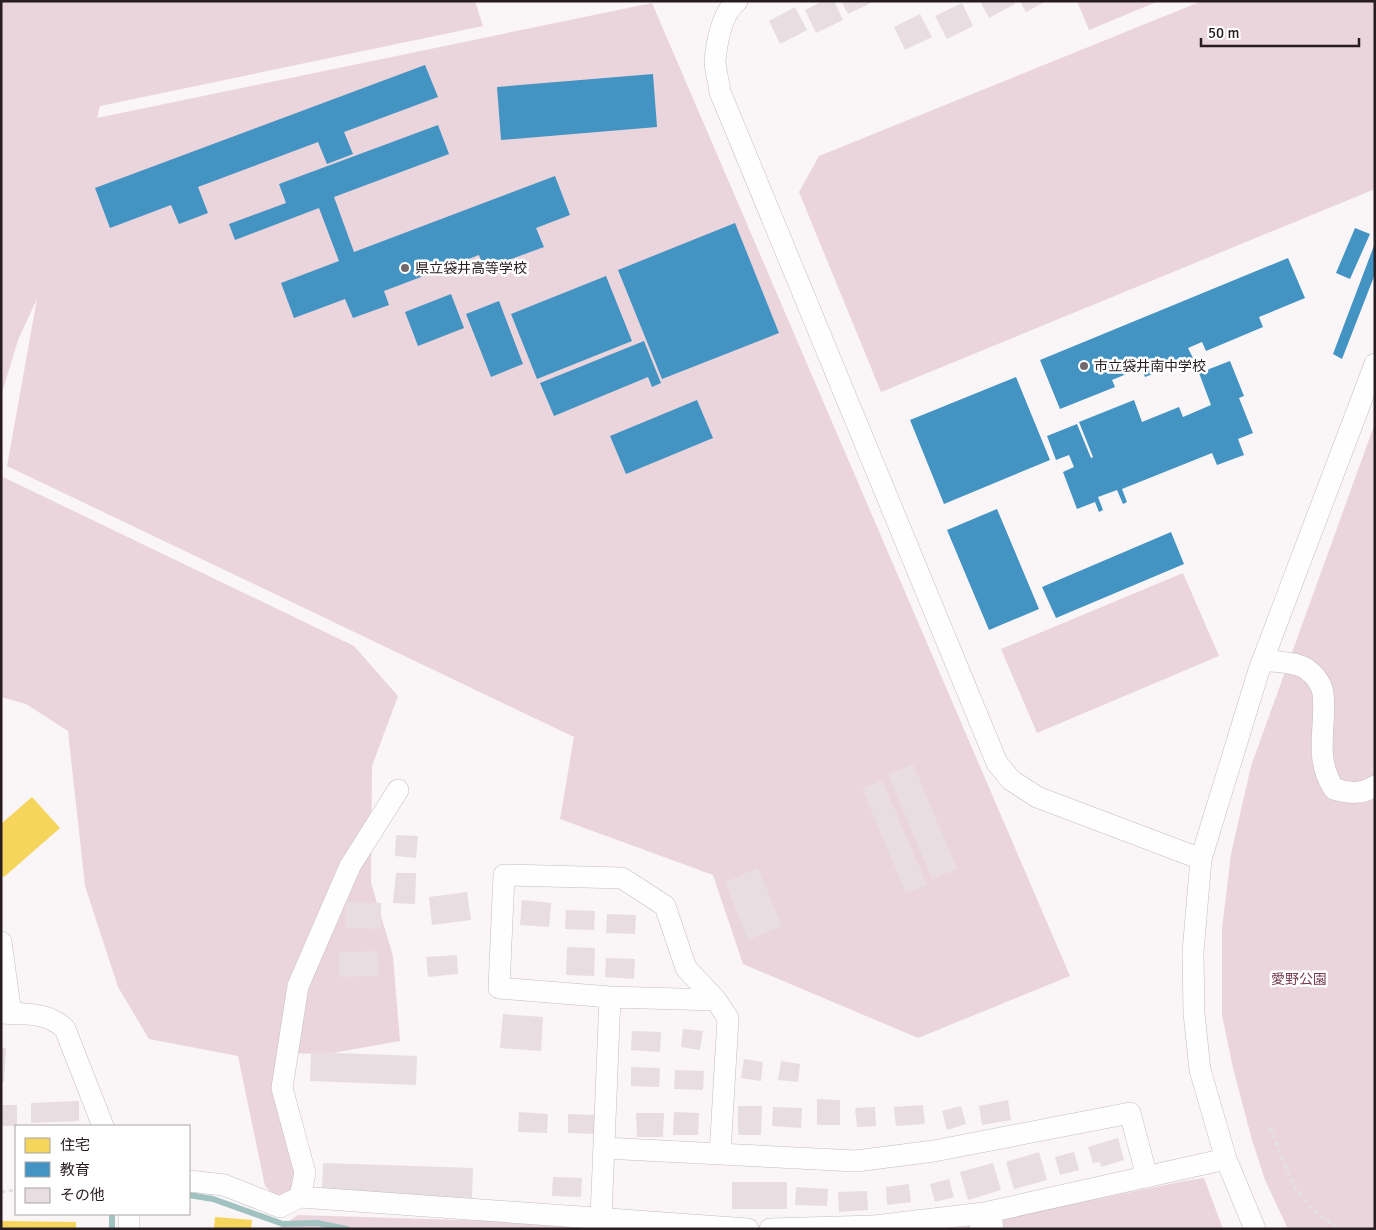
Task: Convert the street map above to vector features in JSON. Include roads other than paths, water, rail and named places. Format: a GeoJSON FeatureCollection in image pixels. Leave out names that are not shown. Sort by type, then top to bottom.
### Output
{"type":"FeatureCollection","features":[{"type":"Feature","properties":{"kind":"street"},"geometry":{"type":"LineString","coordinates":[[737,1],[731,6],[720,34],[715,62],[720,92],[997,763],[1011,780],[1037,797],[1201,859]]}},
{"type":"Feature","properties":{"kind":"street"},"geometry":{"type":"LineString","coordinates":[[1255,1229],[1226,1159],[1200,1070],[1194,1013],[1193,952],[1201,859],[1263,660],[1373,372]]}},
{"type":"Feature","properties":{"kind":"street"},"geometry":{"type":"LineString","coordinates":[[1263,660],[1304,667],[1318,680],[1322,693],[1321,739],[1324,767],[1328,780],[1334,789],[1349,793],[1366,792],[1375,786]]}},
{"type":"Feature","properties":{"kind":"street"},"geometry":{"type":"LineString","coordinates":[[300,1197],[305,1173],[282,1088],[298,986],[350,866],[398,790]]}},
{"type":"Feature","properties":{"kind":"street"},"geometry":{"type":"LineString","coordinates":[[716,1000],[610,997],[499,988],[504,874],[622,878],[665,906],[686,968],[716,1000],[728,1018],[720,1154]]}},
{"type":"Feature","properties":{"kind":"street"},"geometry":{"type":"LineString","coordinates":[[1,942],[6,1013],[36,1015],[55,1019],[65,1029],[103,1125]]}},
{"type":"Feature","properties":{"kind":"street"},"geometry":{"type":"LineString","coordinates":[[601,1218],[610,997]]}},
{"type":"Feature","properties":{"kind":"street"},"geometry":{"type":"LineString","coordinates":[[604,1148],[856,1161],[934,1151],[1130,1114],[1147,1177]]}},
{"type":"Feature","properties":{"kind":"street"},"geometry":{"type":"LineString","coordinates":[[770,1229],[874,1226],[984,1213],[1226,1159]]}},
{"type":"Feature","properties":{"kind":"street"},"geometry":{"type":"LineString","coordinates":[[190,1181],[224,1185],[280,1207],[300,1197],[748,1229]]}},
{"type":"Feature","properties":{"kind":"street"},"geometry":{"type":"LineString","coordinates":[[129,1215],[129,1229]]}},
{"type":"Feature","properties":{"kind":"street"},"geometry":{"type":"LineString","coordinates":[[981,1229],[980,1224],[992,1222],[993,1229]]}},
{"type":"Feature","properties":{"kind":"waterway"},"geometry":{"type":"LineString","coordinates":[[190,1195],[213,1199],[283,1224],[317,1223],[347,1229]]}},
{"type":"Feature","properties":{"kind":"waterway"},"geometry":{"type":"LineString","coordinates":[[112,1215],[112,1229]]}},
{"type":"Feature","properties":{"kind":"place","name":"県立袋井高等学校"},"geometry":{"type":"Point","coordinates":[405,268]}},
{"type":"Feature","properties":{"kind":"place","name":"市立袋井南中学校"},"geometry":{"type":"Point","coordinates":[1084,366]}},
{"type":"Feature","properties":{"kind":"park label","name":"愛野公園"},"geometry":{"type":"Point","coordinates":[1299,979]}}]}
